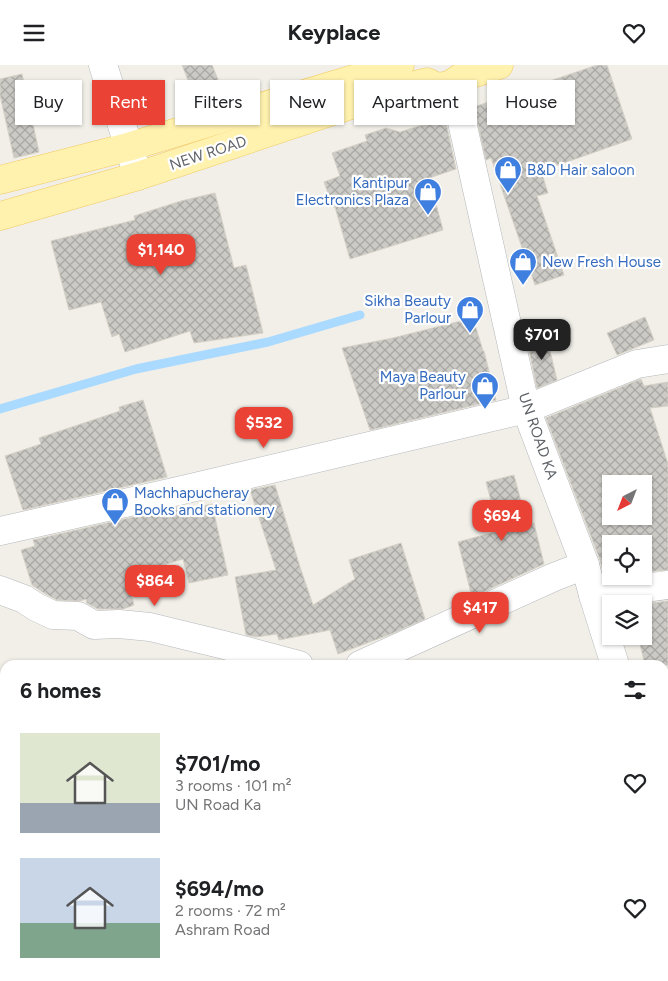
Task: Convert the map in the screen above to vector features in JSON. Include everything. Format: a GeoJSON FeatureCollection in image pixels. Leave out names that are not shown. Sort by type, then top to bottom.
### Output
{"type":"FeatureCollection","features":[{"type":"Feature","properties":{"kind":"main road"},"geometry":{"type":"LineString","coordinates":[[0,180],[128,147],[400,65]]}},
{"type":"Feature","properties":{"kind":"main road","name":"NEW ROAD"},"geometry":{"type":"LineString","coordinates":[[0,216],[138,176],[444,75],[499,65]]}},
{"type":"Feature","properties":{"kind":"street"},"geometry":{"type":"LineString","coordinates":[[103,65],[138,176]]}},
{"type":"Feature","properties":{"kind":"street","name":"UN ROAD KA"},"geometry":{"type":"LineString","coordinates":[[444,75],[460,113],[526,409],[585,565],[613,660]]}},
{"type":"Feature","properties":{"kind":"street"},"geometry":{"type":"LineString","coordinates":[[0,531],[526,409],[637,364],[668,359]]}},
{"type":"Feature","properties":{"kind":"street"},"geometry":{"type":"LineString","coordinates":[[371,660],[554,577],[585,565]]}},
{"type":"Feature","properties":{"kind":"street"},"geometry":{"type":"LineString","coordinates":[[593,595],[668,585]]}},
{"type":"Feature","properties":{"kind":"street"},"geometry":{"type":"LineString","coordinates":[[0,591],[24,599],[53,615],[78,616],[94,625],[119,624],[150,627],[280,660]]}},
{"type":"Feature","properties":{"kind":"building"},"geometry":{"type":"Polygon","coordinates":[[[182,65],[212,65],[218,80],[188,80],[182,65]]]}},
{"type":"Feature","properties":{"kind":"building"},"geometry":{"type":"Polygon","coordinates":[[[597,65],[607,65],[632,139],[541,171],[548,193],[537,196],[564,275],[535,285],[491,158],[486,160],[477,120],[477,106],[487,103],[487,125],[575,125],[575,80],[553,80],[597,65]]]}},
{"type":"Feature","properties":{"kind":"building"},"geometry":{"type":"Polygon","coordinates":[[[22,74],[23,80],[15,80],[15,125],[33,125],[39,152],[14,158],[0,95],[0,79],[22,74]]]}},
{"type":"Feature","properties":{"kind":"building"},"geometry":{"type":"Polygon","coordinates":[[[422,125],[447,125],[456,169],[429,178],[443,230],[350,259],[335,207],[333,207],[324,182],[340,176],[332,153],[367,141],[365,135],[386,128],[400,132],[422,125]]]}},
{"type":"Feature","properties":{"kind":"building"},"geometry":{"type":"Polygon","coordinates":[[[215,193],[234,268],[246,265],[263,333],[194,343],[190,331],[125,352],[119,334],[112,337],[101,302],[69,310],[51,241],[135,220],[134,216],[181,201],[215,193]]]}},
{"type":"Feature","properties":{"kind":"building"},"geometry":{"type":"Polygon","coordinates":[[[645,317],[654,340],[617,355],[607,333],[645,317]]]}},
{"type":"Feature","properties":{"kind":"building"},"geometry":{"type":"Polygon","coordinates":[[[473,318],[484,351],[496,400],[370,430],[342,348],[393,338],[473,318]]]}},
{"type":"Feature","properties":{"kind":"building"},"geometry":{"type":"Polygon","coordinates":[[[546,334],[557,380],[537,388],[527,340],[546,334]]]}},
{"type":"Feature","properties":{"kind":"building"},"geometry":{"type":"Polygon","coordinates":[[[641,379],[644,386],[668,382],[668,406],[650,408],[668,464],[668,570],[652,571],[652,535],[602,535],[602,567],[546,418],[641,379]]]}},
{"type":"Feature","properties":{"kind":"building"},"geometry":{"type":"Polygon","coordinates":[[[143,400],[167,477],[23,510],[5,456],[41,444],[39,438],[120,411],[119,407],[143,400]]]}},
{"type":"Feature","properties":{"kind":"building"},"geometry":{"type":"Polygon","coordinates":[[[514,475],[527,524],[534,523],[544,564],[472,597],[458,542],[499,531],[486,482],[514,475]]]}},
{"type":"Feature","properties":{"kind":"building"},"geometry":{"type":"Polygon","coordinates":[[[275,485],[313,605],[355,579],[349,560],[401,543],[425,619],[338,654],[330,630],[279,640],[277,634],[256,637],[246,635],[235,577],[276,570],[250,490],[275,485]]]}},
{"type":"Feature","properties":{"kind":"building"},"geometry":{"type":"Polygon","coordinates":[[[212,504],[228,575],[189,583],[183,559],[139,572],[142,583],[129,587],[134,605],[123,609],[98,609],[87,603],[86,599],[80,601],[57,600],[32,585],[21,550],[35,546],[33,540],[177,507],[178,511],[212,504]]]}},
{"type":"Feature","properties":{"kind":"building"},"geometry":{"type":"Polygon","coordinates":[[[668,601],[668,660],[644,660],[640,645],[652,645],[652,603],[668,601]]]}},
{"type":"Feature","properties":{"kind":"waterway"},"geometry":{"type":"LineString","coordinates":[[0,409],[136,369],[268,342],[360,315]]}},
{"type":"Feature","properties":{"kind":"place","name":"B&D Hair saloon"},"geometry":{"type":"Point","coordinates":[508,194]}},
{"type":"Feature","properties":{"kind":"place","name":"Kantipur Electronics Plaza"},"geometry":{"type":"Point","coordinates":[428,216]}},
{"type":"Feature","properties":{"kind":"place","name":"New Fresh House"},"geometry":{"type":"Point","coordinates":[523,286]}},
{"type":"Feature","properties":{"kind":"place","name":"Sikha Beauty Parlour"},"geometry":{"type":"Point","coordinates":[470,334]}},
{"type":"Feature","properties":{"kind":"place","name":"Maya Beauty Parlour"},"geometry":{"type":"Point","coordinates":[485,410]}},
{"type":"Feature","properties":{"kind":"place","name":"Machhapucheray Books and stationery"},"geometry":{"type":"Point","coordinates":[115,526]}}]}
